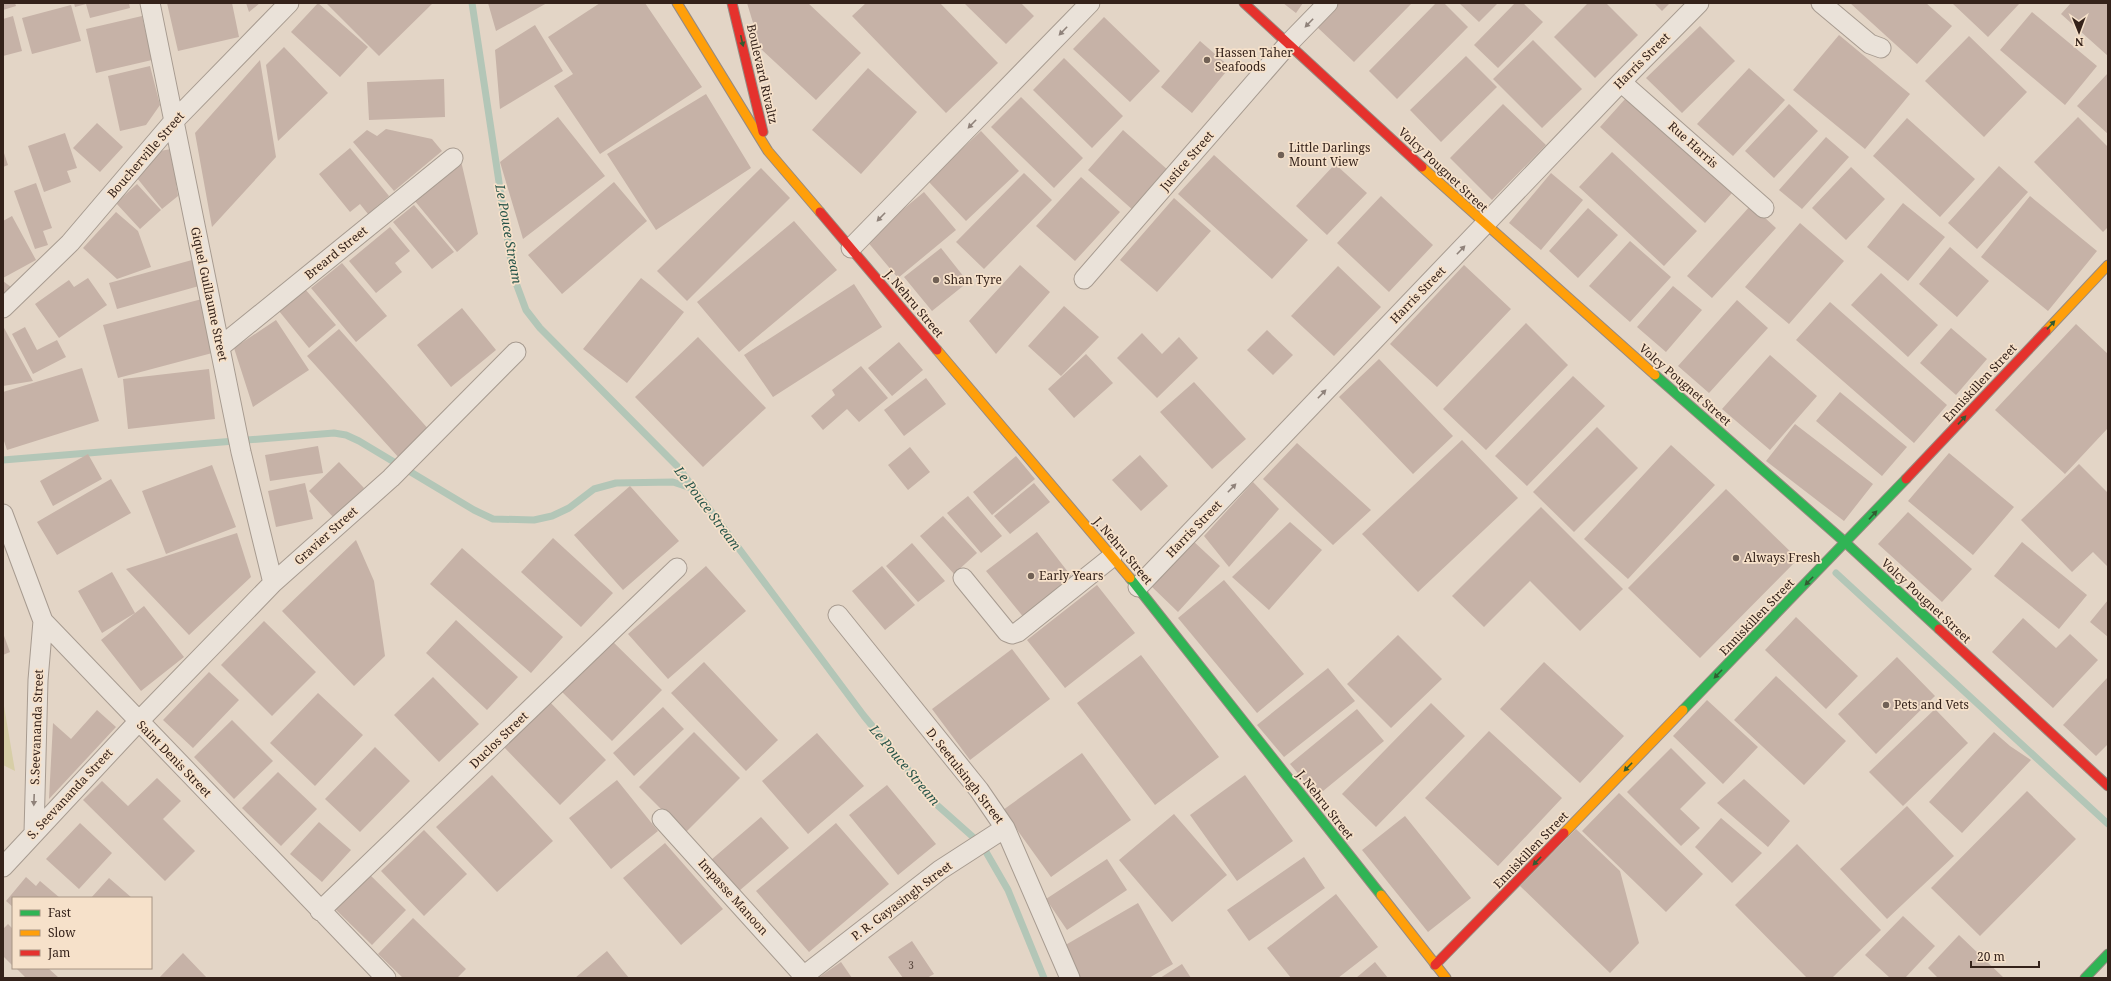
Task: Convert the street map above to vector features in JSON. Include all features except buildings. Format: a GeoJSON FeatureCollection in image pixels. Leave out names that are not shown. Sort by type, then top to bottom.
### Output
{"type":"FeatureCollection","features":[{"type":"Feature","properties":{"kind":"main road","name":"J. Nehru Street"},"geometry":{"type":"LineString","coordinates":[[677,3],[768,151],[1138,587],[1446,978]]}},
{"type":"Feature","properties":{"kind":"main road","name":"Boulevard Rivaltz"},"geometry":{"type":"LineString","coordinates":[[732,3],[768,151]]}},
{"type":"Feature","properties":{"kind":"main road","name":"Volcy Pougnet Street"},"geometry":{"type":"LineString","coordinates":[[1244,3],[1485,225],[1846,543],[2108,786]]}},
{"type":"Feature","properties":{"kind":"main road","name":"Enniskillen Street"},"geometry":{"type":"LineString","coordinates":[[1435,965],[1846,543],[2108,265]]}},
{"type":"Feature","properties":{"kind":"main road"},"geometry":{"type":"LineString","coordinates":[[2085,978],[2108,954]]}},
{"type":"Feature","properties":{"kind":"street","name":"Giquel Guillaume Street"},"geometry":{"type":"LineString","coordinates":[[150,3],[241,452],[272,583]]}},
{"type":"Feature","properties":{"kind":"street","name":"Boucherville Street"},"geometry":{"type":"LineString","coordinates":[[3,308],[70,243],[173,122],[289,3]]}},
{"type":"Feature","properties":{"kind":"street"},"geometry":{"type":"LineString","coordinates":[[851,248],[1090,3]]}},
{"type":"Feature","properties":{"kind":"street","name":"Justice Street"},"geometry":{"type":"LineString","coordinates":[[1084,279],[1289,43],[1328,3]]}},
{"type":"Feature","properties":{"kind":"street","name":"Harris Street"},"geometry":{"type":"LineString","coordinates":[[1138,587],[1621,82],[1699,3]]}},
{"type":"Feature","properties":{"kind":"street"},"geometry":{"type":"LineString","coordinates":[[1821,3],[1870,44],[1881,48]]}},
{"type":"Feature","properties":{"kind":"street","name":"Rue Harris"},"geometry":{"type":"LineString","coordinates":[[1621,82],[1764,208]]}},
{"type":"Feature","properties":{"kind":"street","name":"Breard Street"},"geometry":{"type":"LineString","coordinates":[[220,347],[453,158]]}},
{"type":"Feature","properties":{"kind":"street","name":"Gravier Street"},"geometry":{"type":"LineString","coordinates":[[138,722],[272,583],[391,478],[516,352]]}},
{"type":"Feature","properties":{"kind":"street","name":"Saint Denis Street"},"geometry":{"type":"LineString","coordinates":[[3,514],[43,622],[386,978]]}},
{"type":"Feature","properties":{"kind":"street"},"geometry":{"type":"LineString","coordinates":[[963,578],[1007,632],[1012,634],[1018,632],[1112,557]]}},
{"type":"Feature","properties":{"kind":"street","name":"Duclos Street"},"geometry":{"type":"LineString","coordinates":[[320,911],[677,568]]}},
{"type":"Feature","properties":{"kind":"street","name":"D. Seetulsingh Street"},"geometry":{"type":"LineString","coordinates":[[838,615],[979,790],[1005,828],[1070,978]]}},
{"type":"Feature","properties":{"kind":"street","name":"S.Seevananda Street"},"geometry":{"type":"LineString","coordinates":[[34,833],[38,680],[43,622]]}},
{"type":"Feature","properties":{"kind":"street","name":"S. Seevananda Street"},"geometry":{"type":"LineString","coordinates":[[3,867],[138,722]]}},
{"type":"Feature","properties":{"kind":"street","name":"Impasse Manoon"},"geometry":{"type":"LineString","coordinates":[[662,819],[803,977]]}},
{"type":"Feature","properties":{"kind":"street","name":"P. R. Gayasingh Street"},"geometry":{"type":"LineString","coordinates":[[803,977],[940,870],[1005,828]]}},
{"type":"Feature","properties":{"kind":"shaded area"},"geometry":{"type":"Polygon","coordinates":[[[3,700],[15,771],[3,765],[3,700]]]}},
{"type":"Feature","properties":{"kind":"waterway","name":"Le Pouce Stream"},"geometry":{"type":"LineString","coordinates":[[472,3],[513,275],[526,310],[540,328],[678,467],[864,716],[937,805],[982,845],[1008,890],[1044,978]]}},
{"type":"Feature","properties":{"kind":"waterway"},"geometry":{"type":"LineString","coordinates":[[3,460],[334,433],[346,435],[359,441],[474,510],[493,519],[534,520],[552,516],[569,508],[594,489],[616,483],[673,482],[694,489]]}},
{"type":"Feature","properties":{"kind":"waterway"},"geometry":{"type":"LineString","coordinates":[[1836,573],[2108,824]]}},
{"type":"Feature","properties":{"kind":"traffic: fast"},"geometry":{"type":"LineString","coordinates":[[1655,375],[1846,543],[1939,629]]}},
{"type":"Feature","properties":{"kind":"traffic: fast"},"geometry":{"type":"LineString","coordinates":[[1683,710],[1906,479]]}},
{"type":"Feature","properties":{"kind":"traffic: fast"},"geometry":{"type":"LineString","coordinates":[[1130,578],[1381,895]]}},
{"type":"Feature","properties":{"kind":"traffic: fast"},"geometry":{"type":"LineString","coordinates":[[2085,978],[2108,954]]}},
{"type":"Feature","properties":{"kind":"traffic: slow"},"geometry":{"type":"LineString","coordinates":[[677,3],[768,151],[820,212]]}},
{"type":"Feature","properties":{"kind":"traffic: slow"},"geometry":{"type":"LineString","coordinates":[[1422,167],[1655,375]]}},
{"type":"Feature","properties":{"kind":"traffic: slow"},"geometry":{"type":"LineString","coordinates":[[2046,331],[2108,265]]}},
{"type":"Feature","properties":{"kind":"traffic: slow"},"geometry":{"type":"LineString","coordinates":[[937,350],[1130,578]]}},
{"type":"Feature","properties":{"kind":"traffic: slow"},"geometry":{"type":"LineString","coordinates":[[1564,833],[1683,710]]}},
{"type":"Feature","properties":{"kind":"traffic: slow"},"geometry":{"type":"LineString","coordinates":[[1381,895],[1446,978]]}},
{"type":"Feature","properties":{"kind":"traffic: jam"},"geometry":{"type":"LineString","coordinates":[[732,3],[763,132]]}},
{"type":"Feature","properties":{"kind":"traffic: jam"},"geometry":{"type":"LineString","coordinates":[[1244,3],[1422,167]]}},
{"type":"Feature","properties":{"kind":"traffic: jam"},"geometry":{"type":"LineString","coordinates":[[820,212],[937,350]]}},
{"type":"Feature","properties":{"kind":"traffic: jam"},"geometry":{"type":"LineString","coordinates":[[1906,479],[2046,331]]}},
{"type":"Feature","properties":{"kind":"traffic: jam"},"geometry":{"type":"LineString","coordinates":[[1939,629],[2108,786]]}},
{"type":"Feature","properties":{"kind":"traffic: jam"},"geometry":{"type":"LineString","coordinates":[[1435,965],[1564,833]]}},
{"type":"Feature","properties":{"kind":"place","name":"Hassen Taher Seafoods"},"geometry":{"type":"Point","coordinates":[1207,60]}},
{"type":"Feature","properties":{"kind":"place","name":"Little Darlings Mount View"},"geometry":{"type":"Point","coordinates":[1281,155]}},
{"type":"Feature","properties":{"kind":"place","name":"Shan Tyre"},"geometry":{"type":"Point","coordinates":[936,280]}},
{"type":"Feature","properties":{"kind":"place","name":"Always Fresh"},"geometry":{"type":"Point","coordinates":[1736,558]}},
{"type":"Feature","properties":{"kind":"place","name":"Early Years"},"geometry":{"type":"Point","coordinates":[1031,576]}},
{"type":"Feature","properties":{"kind":"place","name":"Pets and Vets"},"geometry":{"type":"Point","coordinates":[1886,705]}}]}
